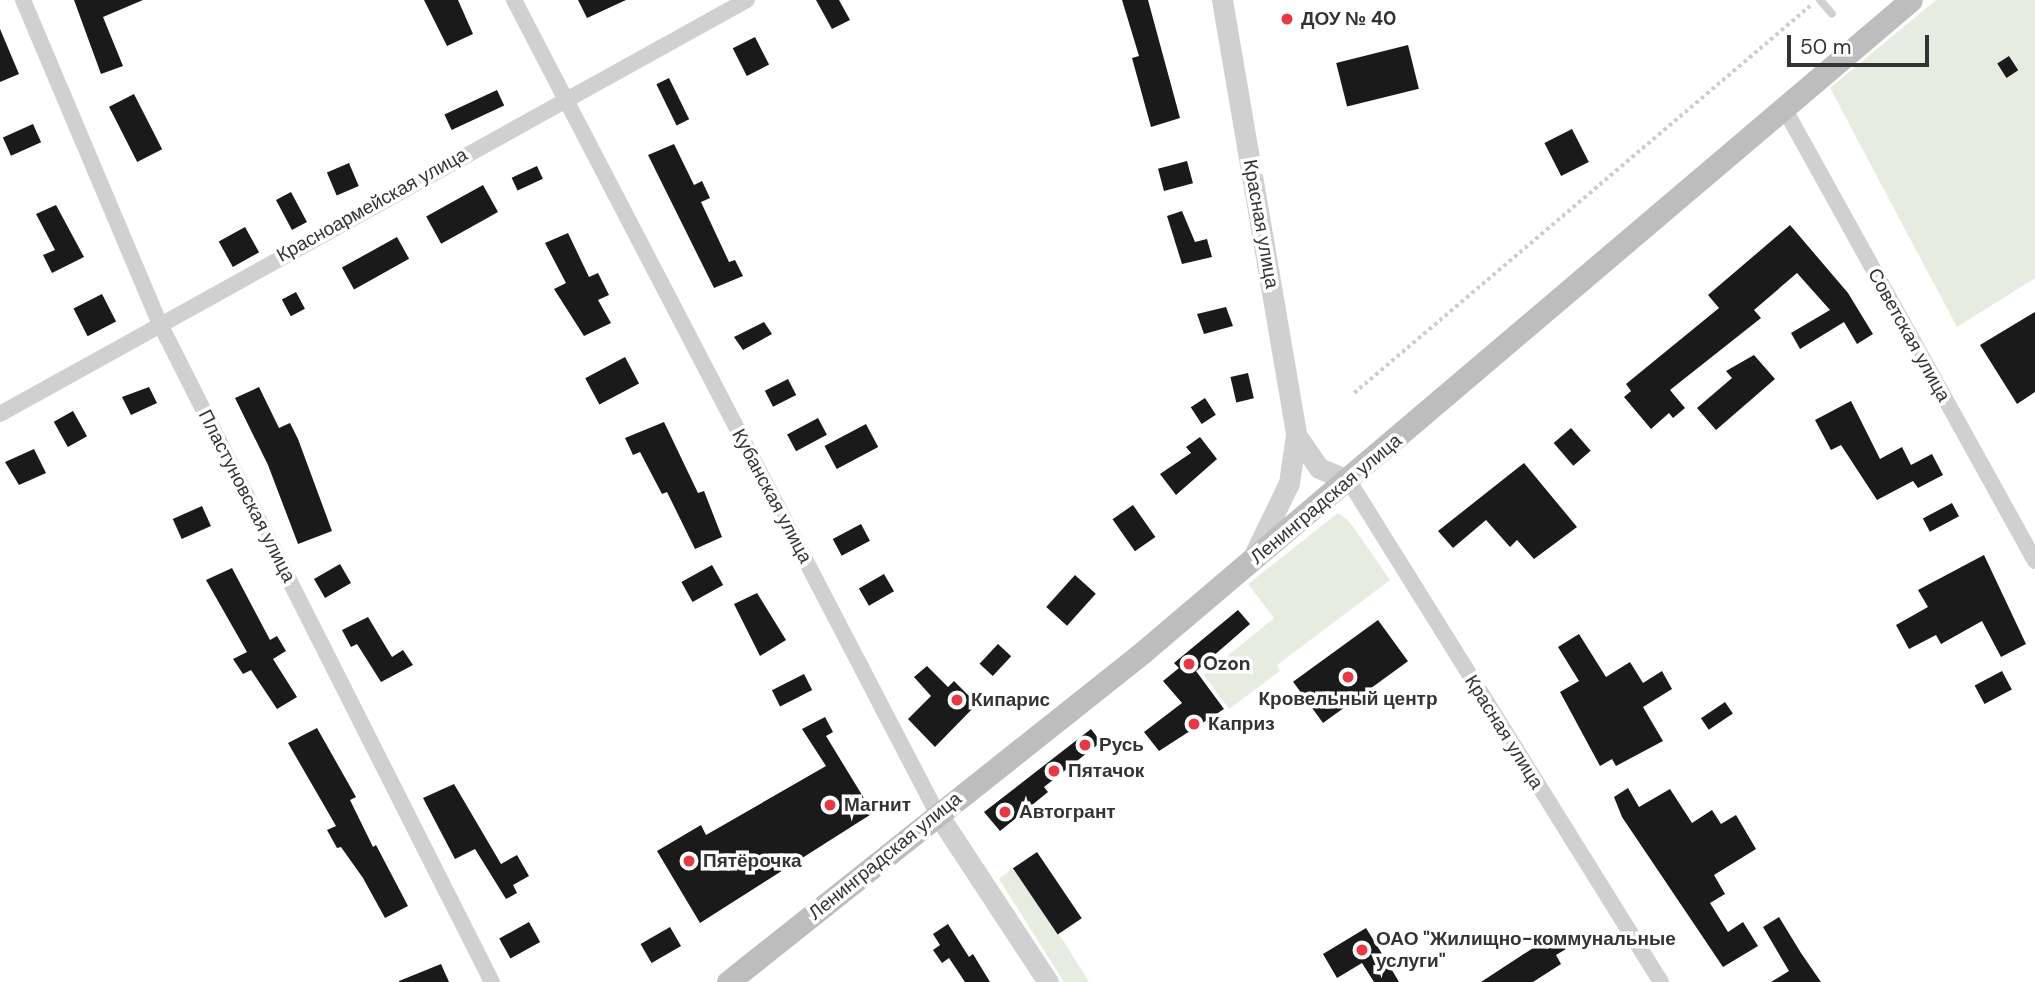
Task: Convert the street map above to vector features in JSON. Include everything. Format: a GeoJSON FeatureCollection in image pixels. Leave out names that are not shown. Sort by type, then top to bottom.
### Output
{"type":"FeatureCollection","features":[{"type":"Feature","properties":{"kind":"main road","name":"Ленинградская улица"},"geometry":{"type":"LineString","coordinates":[[729,982],[1349,481],[1911,0]]}},
{"type":"Feature","properties":{"kind":"street","name":"Пластуновская улица"},"geometry":{"type":"LineString","coordinates":[[23,0],[159,323],[492,982]]}},
{"type":"Feature","properties":{"kind":"street","name":"Кубанская улица"},"geometry":{"type":"LineString","coordinates":[[514,0],[937,813],[1048,982]]}},
{"type":"Feature","properties":{"kind":"street","name":"Красноармейская улица"},"geometry":{"type":"LineString","coordinates":[[0,414],[159,323],[747,0]]}},
{"type":"Feature","properties":{"kind":"street","name":"Красная улица"},"geometry":{"type":"LineString","coordinates":[[1222,0],[1296,435],[1289,483],[1249,564]]}},
{"type":"Feature","properties":{"kind":"street","name":"Советская улица"},"geometry":{"type":"LineString","coordinates":[[1784,108],[2035,561]]}},
{"type":"Feature","properties":{"kind":"street"},"geometry":{"type":"LineString","coordinates":[[1296,435],[1319,468],[1349,481]]}},
{"type":"Feature","properties":{"kind":"street","name":"Красная улица"},"geometry":{"type":"LineString","coordinates":[[1349,481],[1661,982]]}},
{"type":"Feature","properties":{"kind":"lane"},"geometry":{"type":"LineString","coordinates":[[1819,0],[1832,14]]}},
{"type":"Feature","properties":{"kind":"path"},"geometry":{"type":"LineString","coordinates":[[1354,393],[1819,0]]}},
{"type":"Feature","properties":{"kind":"shaded area"},"geometry":{"type":"Polygon","coordinates":[[[1936,0],[2035,0],[2035,278],[1957,327],[1830,88],[1936,0]]]}},
{"type":"Feature","properties":{"kind":"shaded area"},"geometry":{"type":"Polygon","coordinates":[[[1338,513],[1349,521],[1390,580],[1277,665],[1280,671],[1229,709],[1204,675],[1274,618],[1248,584],[1338,513]]]}},
{"type":"Feature","properties":{"kind":"shaded area"},"geometry":{"type":"Polygon","coordinates":[[[1013,868],[1089,982],[1064,982],[999,879],[1013,868]]]}},
{"type":"Feature","properties":{"kind":"building"},"geometry":{"type":"Polygon","coordinates":[[[74,0],[143,0],[103,17],[123,66],[101,74],[74,0]]]}},
{"type":"Feature","properties":{"kind":"building"},"geometry":{"type":"Polygon","coordinates":[[[424,0],[458,0],[473,34],[447,46],[424,0]]]}},
{"type":"Feature","properties":{"kind":"building"},"geometry":{"type":"Polygon","coordinates":[[[578,0],[626,0],[587,18],[578,0]]]}},
{"type":"Feature","properties":{"kind":"building"},"geometry":{"type":"Polygon","coordinates":[[[816,0],[839,0],[850,20],[832,29],[816,0]]]}},
{"type":"Feature","properties":{"kind":"building"},"geometry":{"type":"Polygon","coordinates":[[[1122,0],[1148,0],[1180,118],[1151,127],[1132,58],[1139,56],[1122,0]]]}},
{"type":"Feature","properties":{"kind":"building"},"geometry":{"type":"Polygon","coordinates":[[[0,29],[19,74],[0,82],[0,29]]]}},
{"type":"Feature","properties":{"kind":"building"},"geometry":{"type":"Polygon","coordinates":[[[755,37],[769,65],[747,76],[733,48],[755,37]]]}},
{"type":"Feature","properties":{"kind":"building"},"geometry":{"type":"Polygon","coordinates":[[[1408,45],[1419,89],[1347,107],[1336,63],[1408,45]]]}},
{"type":"Feature","properties":{"kind":"building"},"geometry":{"type":"Polygon","coordinates":[[[2009,56],[2018,70],[2007,78],[1997,64],[2009,56]]]}},
{"type":"Feature","properties":{"kind":"building"},"geometry":{"type":"Polygon","coordinates":[[[669,78],[689,119],[677,125],[656,84],[669,78]]]}},
{"type":"Feature","properties":{"kind":"building"},"geometry":{"type":"Polygon","coordinates":[[[497,90],[504,105],[452,130],[444,115],[497,90]]]}},
{"type":"Feature","properties":{"kind":"building"},"geometry":{"type":"Polygon","coordinates":[[[134,94],[162,149],[137,162],[109,107],[134,94]]]}},
{"type":"Feature","properties":{"kind":"building"},"geometry":{"type":"Polygon","coordinates":[[[33,124],[41,142],[11,156],[3,137],[33,124]]]}},
{"type":"Feature","properties":{"kind":"building"},"geometry":{"type":"Polygon","coordinates":[[[1572,129],[1589,162],[1561,176],[1544,143],[1572,129]]]}},
{"type":"Feature","properties":{"kind":"building"},"geometry":{"type":"Polygon","coordinates":[[[674,144],[694,185],[702,181],[710,198],[701,202],[729,262],[735,260],[743,276],[714,288],[648,155],[674,144]]]}},
{"type":"Feature","properties":{"kind":"building"},"geometry":{"type":"Polygon","coordinates":[[[1187,161],[1193,183],[1164,191],[1158,169],[1187,161]]]}},
{"type":"Feature","properties":{"kind":"building"},"geometry":{"type":"Polygon","coordinates":[[[349,163],[359,186],[337,195],[327,172],[349,163]]]}},
{"type":"Feature","properties":{"kind":"building"},"geometry":{"type":"Polygon","coordinates":[[[537,166],[543,179],[518,191],[512,178],[537,166]]]}},
{"type":"Feature","properties":{"kind":"building"},"geometry":{"type":"Polygon","coordinates":[[[483,185],[498,212],[441,244],[426,217],[483,185]]]}},
{"type":"Feature","properties":{"kind":"building"},"geometry":{"type":"Polygon","coordinates":[[[291,192],[307,222],[292,230],[276,200],[291,192]]]}},
{"type":"Feature","properties":{"kind":"building"},"geometry":{"type":"Polygon","coordinates":[[[56,205],[84,257],[52,273],[43,255],[55,250],[36,214],[56,205]]]}},
{"type":"Feature","properties":{"kind":"building"},"geometry":{"type":"Polygon","coordinates":[[[1182,211],[1195,242],[1207,239],[1212,257],[1182,264],[1167,216],[1182,211]]]}},
{"type":"Feature","properties":{"kind":"building"},"geometry":{"type":"Polygon","coordinates":[[[1790,225],[1848,293],[1873,334],[1857,344],[1844,322],[1800,349],[1791,333],[1830,310],[1797,273],[1754,310],[1761,318],[1670,390],[1685,408],[1673,418],[1669,413],[1651,429],[1624,397],[1631,391],[1626,384],[1719,308],[1708,295],[1790,225]]]}},
{"type":"Feature","properties":{"kind":"building"},"geometry":{"type":"Polygon","coordinates":[[[245,227],[259,252],[233,267],[219,242],[245,227]]]}},
{"type":"Feature","properties":{"kind":"building"},"geometry":{"type":"Polygon","coordinates":[[[568,233],[589,277],[598,273],[609,295],[598,300],[611,323],[584,336],[554,289],[566,283],[545,243],[568,233]]]}},
{"type":"Feature","properties":{"kind":"building"},"geometry":{"type":"Polygon","coordinates":[[[397,237],[409,259],[354,289],[342,268],[397,237]]]}},
{"type":"Feature","properties":{"kind":"building"},"geometry":{"type":"Polygon","coordinates":[[[296,292],[305,309],[291,316],[282,300],[296,292]]]}},
{"type":"Feature","properties":{"kind":"building"},"geometry":{"type":"Polygon","coordinates":[[[102,294],[116,322],[88,336],[73,309],[102,294]]]}},
{"type":"Feature","properties":{"kind":"building"},"geometry":{"type":"Polygon","coordinates":[[[1226,307],[1233,326],[1204,334],[1197,314],[1226,307]]]}},
{"type":"Feature","properties":{"kind":"building"},"geometry":{"type":"Polygon","coordinates":[[[2035,312],[2035,392],[2017,404],[1980,345],[2035,312]]]}},
{"type":"Feature","properties":{"kind":"building"},"geometry":{"type":"Polygon","coordinates":[[[764,322],[772,334],[743,350],[734,337],[764,322]]]}},
{"type":"Feature","properties":{"kind":"building"},"geometry":{"type":"Polygon","coordinates":[[[1754,355],[1775,379],[1716,430],[1697,408],[1732,378],[1726,371],[1754,355]]]}},
{"type":"Feature","properties":{"kind":"building"},"geometry":{"type":"Polygon","coordinates":[[[625,357],[639,383],[599,405],[585,378],[625,357]]]}},
{"type":"Feature","properties":{"kind":"building"},"geometry":{"type":"Polygon","coordinates":[[[1248,373],[1254,398],[1236,402],[1230,377],[1248,373]]]}},
{"type":"Feature","properties":{"kind":"building"},"geometry":{"type":"Polygon","coordinates":[[[788,379],[796,395],[773,407],[765,391],[788,379]]]}},
{"type":"Feature","properties":{"kind":"building"},"geometry":{"type":"Polygon","coordinates":[[[149,387],[157,403],[131,415],[122,397],[149,387]]]}},
{"type":"Feature","properties":{"kind":"building"},"geometry":{"type":"Polygon","coordinates":[[[259,387],[279,428],[290,423],[332,531],[298,544],[268,465],[235,398],[259,387]]]}},
{"type":"Feature","properties":{"kind":"building"},"geometry":{"type":"Polygon","coordinates":[[[1205,398],[1216,415],[1202,424],[1191,407],[1205,398]]]}},
{"type":"Feature","properties":{"kind":"building"},"geometry":{"type":"Polygon","coordinates":[[[1851,401],[1880,459],[1902,447],[1911,465],[1932,454],[1943,475],[1918,488],[1913,481],[1877,500],[1841,445],[1831,450],[1815,420],[1851,401]]]}},
{"type":"Feature","properties":{"kind":"building"},"geometry":{"type":"Polygon","coordinates":[[[73,411],[87,436],[68,447],[54,422],[73,411]]]}},
{"type":"Feature","properties":{"kind":"building"},"geometry":{"type":"Polygon","coordinates":[[[818,418],[827,435],[796,451],[787,434],[818,418]]]}},
{"type":"Feature","properties":{"kind":"building"},"geometry":{"type":"Polygon","coordinates":[[[664,422],[698,493],[704,491],[722,537],[695,549],[667,492],[662,494],[640,452],[633,455],[625,438],[664,422]]]}},
{"type":"Feature","properties":{"kind":"building"},"geometry":{"type":"Polygon","coordinates":[[[866,424],[878,447],[837,469],[825,446],[866,424]]]}},
{"type":"Feature","properties":{"kind":"building"},"geometry":{"type":"Polygon","coordinates":[[[1571,428],[1591,451],[1573,466],[1554,443],[1571,428]]]}},
{"type":"Feature","properties":{"kind":"building"},"geometry":{"type":"Polygon","coordinates":[[[1200,437],[1217,459],[1176,495],[1160,474],[1191,453],[1186,447],[1200,437]]]}},
{"type":"Feature","properties":{"kind":"building"},"geometry":{"type":"Polygon","coordinates":[[[34,449],[46,473],[19,485],[5,462],[34,449]]]}},
{"type":"Feature","properties":{"kind":"building"},"geometry":{"type":"Polygon","coordinates":[[[1524,463],[1577,527],[1534,559],[1517,540],[1510,547],[1486,520],[1453,548],[1438,531],[1524,463]]]}},
{"type":"Feature","properties":{"kind":"building"},"geometry":{"type":"Polygon","coordinates":[[[1952,503],[1959,516],[1930,532],[1923,518],[1952,503]]]}},
{"type":"Feature","properties":{"kind":"building"},"geometry":{"type":"Polygon","coordinates":[[[1133,505],[1155,537],[1135,551],[1113,519],[1133,505]]]}},
{"type":"Feature","properties":{"kind":"building"},"geometry":{"type":"Polygon","coordinates":[[[202,506],[211,526],[182,539],[173,519],[202,506]]]}},
{"type":"Feature","properties":{"kind":"building"},"geometry":{"type":"Polygon","coordinates":[[[861,524],[870,541],[842,556],[833,539],[861,524]]]}},
{"type":"Feature","properties":{"kind":"building"},"geometry":{"type":"Polygon","coordinates":[[[1984,555],[2026,644],[2001,657],[1982,621],[1941,644],[1936,635],[1909,649],[1896,625],[1928,607],[1918,590],[1984,555]]]}},
{"type":"Feature","properties":{"kind":"building"},"geometry":{"type":"Polygon","coordinates":[[[340,564],[351,583],[325,598],[314,579],[340,564]]]}},
{"type":"Feature","properties":{"kind":"building"},"geometry":{"type":"Polygon","coordinates":[[[712,565],[723,585],[693,602],[681,582],[712,565]]]}},
{"type":"Feature","properties":{"kind":"building"},"geometry":{"type":"Polygon","coordinates":[[[232,568],[270,640],[277,636],[286,651],[273,659],[297,697],[277,709],[251,670],[243,674],[233,659],[247,652],[206,580],[232,568]]]}},
{"type":"Feature","properties":{"kind":"building"},"geometry":{"type":"Polygon","coordinates":[[[884,574],[894,591],[869,606],[859,588],[884,574]]]}},
{"type":"Feature","properties":{"kind":"building"},"geometry":{"type":"Polygon","coordinates":[[[1075,575],[1096,594],[1067,626],[1046,607],[1075,575]]]}},
{"type":"Feature","properties":{"kind":"building"},"geometry":{"type":"Polygon","coordinates":[[[757,593],[786,640],[760,656],[734,604],[757,593]]]}},
{"type":"Feature","properties":{"kind":"building"},"geometry":{"type":"Polygon","coordinates":[[[1238,610],[1250,624],[1196,671],[1224,709],[1159,751],[1144,732],[1182,703],[1163,681],[1179,668],[1174,663],[1238,610]]]}},
{"type":"Feature","properties":{"kind":"building"},"geometry":{"type":"Polygon","coordinates":[[[368,617],[392,657],[403,650],[413,665],[381,682],[357,644],[351,647],[342,630],[368,617]]]}},
{"type":"Feature","properties":{"kind":"building"},"geometry":{"type":"Polygon","coordinates":[[[1378,620],[1408,661],[1323,723],[1293,682],[1378,620]]]}},
{"type":"Feature","properties":{"kind":"building"},"geometry":{"type":"Polygon","coordinates":[[[1579,634],[1606,677],[1630,662],[1643,683],[1662,671],[1672,689],[1643,707],[1663,741],[1616,766],[1612,759],[1600,766],[1560,692],[1579,681],[1558,647],[1579,634]]]}},
{"type":"Feature","properties":{"kind":"building"},"geometry":{"type":"Polygon","coordinates":[[[998,644],[1011,656],[993,676],[980,664],[998,644]]]}},
{"type":"Feature","properties":{"kind":"building"},"geometry":{"type":"Polygon","coordinates":[[[927,666],[948,687],[954,681],[977,704],[935,747],[908,719],[931,696],[914,677],[927,666]]]}},
{"type":"Feature","properties":{"kind":"building"},"geometry":{"type":"Polygon","coordinates":[[[2002,671],[2012,690],[1984,704],[1975,686],[2002,671]]]}},
{"type":"Feature","properties":{"kind":"building"},"geometry":{"type":"Polygon","coordinates":[[[804,674],[812,690],[780,706],[772,690],[804,674]]]}},
{"type":"Feature","properties":{"kind":"building"},"geometry":{"type":"Polygon","coordinates":[[[1725,702],[1733,714],[1709,730],[1701,718],[1725,702]]]}},
{"type":"Feature","properties":{"kind":"building"},"geometry":{"type":"Polygon","coordinates":[[[825,717],[833,732],[826,736],[873,813],[700,923],[657,851],[701,825],[706,835],[826,766],[802,729],[825,717]]]}},
{"type":"Feature","properties":{"kind":"building"},"geometry":{"type":"Polygon","coordinates":[[[317,728],[356,797],[350,800],[373,847],[376,845],[408,906],[385,918],[363,878],[341,847],[337,848],[327,830],[336,826],[288,743],[317,728]]]}},
{"type":"Feature","properties":{"kind":"building"},"geometry":{"type":"Polygon","coordinates":[[[1091,729],[1101,742],[1044,787],[1048,792],[1000,831],[984,812],[1091,729]]]}},
{"type":"Feature","properties":{"kind":"building"},"geometry":{"type":"Polygon","coordinates":[[[454,784],[501,864],[517,855],[529,876],[513,885],[517,893],[506,899],[475,849],[455,859],[423,798],[454,784]]]}},
{"type":"Feature","properties":{"kind":"building"},"geometry":{"type":"Polygon","coordinates":[[[1628,788],[1639,807],[1670,789],[1692,823],[1712,810],[1721,824],[1736,815],[1756,849],[1714,875],[1725,894],[1710,903],[1728,932],[1743,922],[1758,946],[1723,967],[1622,817],[1614,797],[1628,788]]]}},
{"type":"Feature","properties":{"kind":"building"},"geometry":{"type":"Polygon","coordinates":[[[1037,852],[1082,918],[1058,935],[1013,868],[1037,852]]]}},
{"type":"Feature","properties":{"kind":"building"},"geometry":{"type":"Polygon","coordinates":[[[1779,917],[1821,982],[1771,982],[1789,971],[1763,927],[1779,917]]]}},
{"type":"Feature","properties":{"kind":"building"},"geometry":{"type":"Polygon","coordinates":[[[529,922],[540,942],[510,959],[499,938],[529,922]]]}},
{"type":"Feature","properties":{"kind":"building"},"geometry":{"type":"Polygon","coordinates":[[[948,924],[969,957],[973,954],[990,982],[965,982],[949,958],[942,963],[933,950],[940,945],[933,934],[948,924]]]}},
{"type":"Feature","properties":{"kind":"building"},"geometry":{"type":"Polygon","coordinates":[[[670,927],[681,946],[652,963],[641,944],[670,927]]]}},
{"type":"Feature","properties":{"kind":"building"},"geometry":{"type":"Polygon","coordinates":[[[1366,928],[1399,982],[1374,982],[1362,963],[1337,978],[1323,954],[1366,928]]]}},
{"type":"Feature","properties":{"kind":"building"},"geometry":{"type":"Polygon","coordinates":[[[1556,933],[1566,949],[1556,955],[1561,964],[1533,982],[1481,982],[1556,933]]]}},
{"type":"Feature","properties":{"kind":"building"},"geometry":{"type":"Polygon","coordinates":[[[441,964],[449,982],[399,982],[399,981],[441,964]]]}},
{"type":"Feature","properties":{"kind":"place","name":"ДОУ № 40"},"geometry":{"type":"Point","coordinates":[1287,19]}},
{"type":"Feature","properties":{"kind":"place","name":"Ozon"},"geometry":{"type":"Point","coordinates":[1189,664]}},
{"type":"Feature","properties":{"kind":"place","name":"Кровельный центр"},"geometry":{"type":"Point","coordinates":[1348,677]}},
{"type":"Feature","properties":{"kind":"place","name":"Кипарис"},"geometry":{"type":"Point","coordinates":[957,700]}},
{"type":"Feature","properties":{"kind":"place","name":"Каприз"},"geometry":{"type":"Point","coordinates":[1194,724]}},
{"type":"Feature","properties":{"kind":"place","name":"Русь"},"geometry":{"type":"Point","coordinates":[1085,745]}},
{"type":"Feature","properties":{"kind":"place","name":"Пятачок"},"geometry":{"type":"Point","coordinates":[1054,771]}},
{"type":"Feature","properties":{"kind":"place","name":"Магнит"},"geometry":{"type":"Point","coordinates":[830,805]}},
{"type":"Feature","properties":{"kind":"place","name":"Автогрант"},"geometry":{"type":"Point","coordinates":[1005,812]}},
{"type":"Feature","properties":{"kind":"place","name":"Пятёрочка"},"geometry":{"type":"Point","coordinates":[689,861]}},
{"type":"Feature","properties":{"kind":"place","name":"ОАО \"Жилищно-коммунальные услуги\""},"geometry":{"type":"Point","coordinates":[1362,950]}}]}
